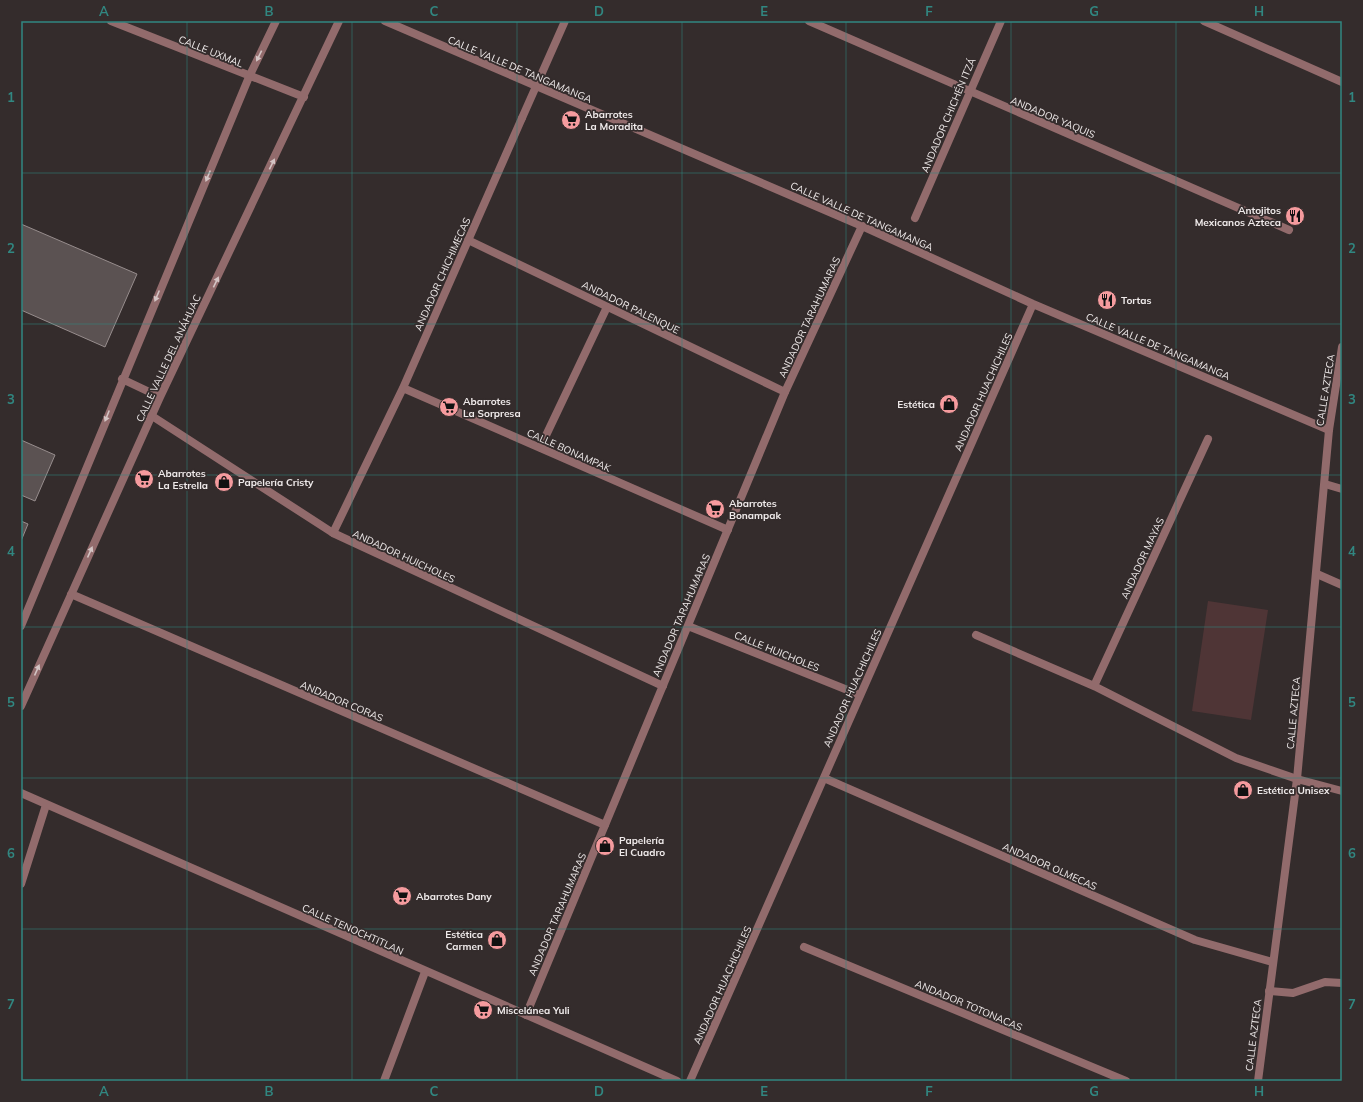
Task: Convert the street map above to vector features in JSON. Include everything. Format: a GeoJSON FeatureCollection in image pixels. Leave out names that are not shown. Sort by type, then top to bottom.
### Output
{"type":"FeatureCollection","features":[{"type":"Feature","properties":{"kind":"street","name":"CALLE UXMAL"},"geometry":{"type":"LineString","coordinates":[[111,21],[304,98]]}},
{"type":"Feature","properties":{"kind":"street"},"geometry":{"type":"LineString","coordinates":[[21,626],[122,379],[249,77],[276,21]]}},
{"type":"Feature","properties":{"kind":"street","name":"CALLE VALLE DEL ANÁHUAC"},"geometry":{"type":"LineString","coordinates":[[21,706],[160,397],[304,98],[339,21]]}},
{"type":"Feature","properties":{"kind":"street","name":"CALLE VALLE DE TANGAMANGA"},"geometry":{"type":"LineString","coordinates":[[385,21],[862,226],[1033,304],[1329,430]]}},
{"type":"Feature","properties":{"kind":"street","name":"ANDADOR CHICHIMECAS"},"geometry":{"type":"LineString","coordinates":[[333,534],[403,388],[565,21]]}},
{"type":"Feature","properties":{"kind":"street","name":"ANDADOR YAQUIS"},"geometry":{"type":"LineString","coordinates":[[809,21],[969,92],[1289,230]]}},
{"type":"Feature","properties":{"kind":"street","name":"ANDADOR CHICHÉN ITZÁ"},"geometry":{"type":"LineString","coordinates":[[915,218],[1001,21]]}},
{"type":"Feature","properties":{"kind":"street"},"geometry":{"type":"LineString","coordinates":[[1204,21],[1342,82]]}},
{"type":"Feature","properties":{"kind":"street","name":"ANDADOR TARAHUMARAS"},"geometry":{"type":"LineString","coordinates":[[526,1015],[785,392],[862,226]]}},
{"type":"Feature","properties":{"kind":"street","name":"ANDADOR PALENQUE"},"geometry":{"type":"LineString","coordinates":[[468,240],[785,392]]}},
{"type":"Feature","properties":{"kind":"street","name":"ANDADOR HUACHICHILES"},"geometry":{"type":"LineString","coordinates":[[690,1081],[1033,304]]}},
{"type":"Feature","properties":{"kind":"street"},"geometry":{"type":"LineString","coordinates":[[540,448],[607,307]]}},
{"type":"Feature","properties":{"kind":"street","name":"CALLE AZTECA"},"geometry":{"type":"LineString","coordinates":[[1258,1081],[1272,962],[1297,780],[1329,430],[1342,347]]}},
{"type":"Feature","properties":{"kind":"street"},"geometry":{"type":"LineString","coordinates":[[122,379],[160,397]]}},
{"type":"Feature","properties":{"kind":"street","name":"CALLE BONAMPAK"},"geometry":{"type":"LineString","coordinates":[[403,388],[728,530]]}},
{"type":"Feature","properties":{"kind":"street","name":"ANDADOR HUICHOLES"},"geometry":{"type":"LineString","coordinates":[[152,416],[333,534],[663,686]]}},
{"type":"Feature","properties":{"kind":"street","name":"ANDADOR MAYAS"},"geometry":{"type":"LineString","coordinates":[[1094,686],[1208,439]]}},
{"type":"Feature","properties":{"kind":"street"},"geometry":{"type":"LineString","coordinates":[[1325,484],[1342,489]]}},
{"type":"Feature","properties":{"kind":"street"},"geometry":{"type":"LineString","coordinates":[[1317,574],[1342,585]]}},
{"type":"Feature","properties":{"kind":"street","name":"ANDADOR CORAS"},"geometry":{"type":"LineString","coordinates":[[71,594],[605,825]]}},
{"type":"Feature","properties":{"kind":"street","name":"CALLE HUICHOLES"},"geometry":{"type":"LineString","coordinates":[[688,626],[860,695]]}},
{"type":"Feature","properties":{"kind":"street"},"geometry":{"type":"LineString","coordinates":[[976,635],[1094,686],[1236,758],[1297,780],[1342,791]]}},
{"type":"Feature","properties":{"kind":"street","name":"ANDADOR OLMECAS"},"geometry":{"type":"LineString","coordinates":[[824,778],[1195,940],[1272,962]]}},
{"type":"Feature","properties":{"kind":"street","name":"CALLE TENOCHTITLAN"},"geometry":{"type":"LineString","coordinates":[[21,793],[425,972],[677,1081]]}},
{"type":"Feature","properties":{"kind":"street"},"geometry":{"type":"LineString","coordinates":[[21,884],[46,805]]}},
{"type":"Feature","properties":{"kind":"street","name":"ANDADOR TOTONACAS"},"geometry":{"type":"LineString","coordinates":[[804,947],[1126,1081]]}},
{"type":"Feature","properties":{"kind":"street"},"geometry":{"type":"LineString","coordinates":[[384,1081],[425,972]]}},
{"type":"Feature","properties":{"kind":"street"},"geometry":{"type":"LineString","coordinates":[[1269,991],[1293,993],[1325,982],[1342,983]]}},
{"type":"Feature","properties":{"kind":"shaded area"},"geometry":{"type":"Polygon","coordinates":[[[1208,601],[1268,610],[1251,720],[1192,711],[1208,601]]]}},
{"type":"Feature","properties":{"kind":"building"},"geometry":{"type":"Polygon","coordinates":[[[21,224],[137,274],[105,347],[21,310],[21,224]]]}},
{"type":"Feature","properties":{"kind":"building"},"geometry":{"type":"Polygon","coordinates":[[[21,440],[55,455],[35,501],[21,495],[21,440]]]}},
{"type":"Feature","properties":{"kind":"building"},"geometry":{"type":"Polygon","coordinates":[[[21,521],[28,524],[21,541],[21,521]]]}},
{"type":"Feature","properties":{"kind":"place","name":"Abarrotes La Moradita"},"geometry":{"type":"Point","coordinates":[571,120]}},
{"type":"Feature","properties":{"kind":"place","name":"Antojitos Mexicanos Azteca"},"geometry":{"type":"Point","coordinates":[1295,216]}},
{"type":"Feature","properties":{"kind":"place","name":"Tortas"},"geometry":{"type":"Point","coordinates":[1107,300]}},
{"type":"Feature","properties":{"kind":"place","name":"Estética"},"geometry":{"type":"Point","coordinates":[949,404]}},
{"type":"Feature","properties":{"kind":"place","name":"Abarrotes La Sorpresa"},"geometry":{"type":"Point","coordinates":[449,407]}},
{"type":"Feature","properties":{"kind":"place","name":"Abarrotes La Estrella"},"geometry":{"type":"Point","coordinates":[144,479]}},
{"type":"Feature","properties":{"kind":"place","name":"Papelería Cristy"},"geometry":{"type":"Point","coordinates":[224,482]}},
{"type":"Feature","properties":{"kind":"place","name":"Abarrotes Bonampak"},"geometry":{"type":"Point","coordinates":[715,509]}},
{"type":"Feature","properties":{"kind":"place","name":"Estética Unisex"},"geometry":{"type":"Point","coordinates":[1243,790]}},
{"type":"Feature","properties":{"kind":"place","name":"Papelería El Cuadro"},"geometry":{"type":"Point","coordinates":[605,846]}},
{"type":"Feature","properties":{"kind":"place","name":"Abarrotes Dany"},"geometry":{"type":"Point","coordinates":[402,896]}},
{"type":"Feature","properties":{"kind":"place","name":"Estética Carmen"},"geometry":{"type":"Point","coordinates":[497,940]}},
{"type":"Feature","properties":{"kind":"place","name":"Miscelánea Yuli"},"geometry":{"type":"Point","coordinates":[483,1010]}}]}
